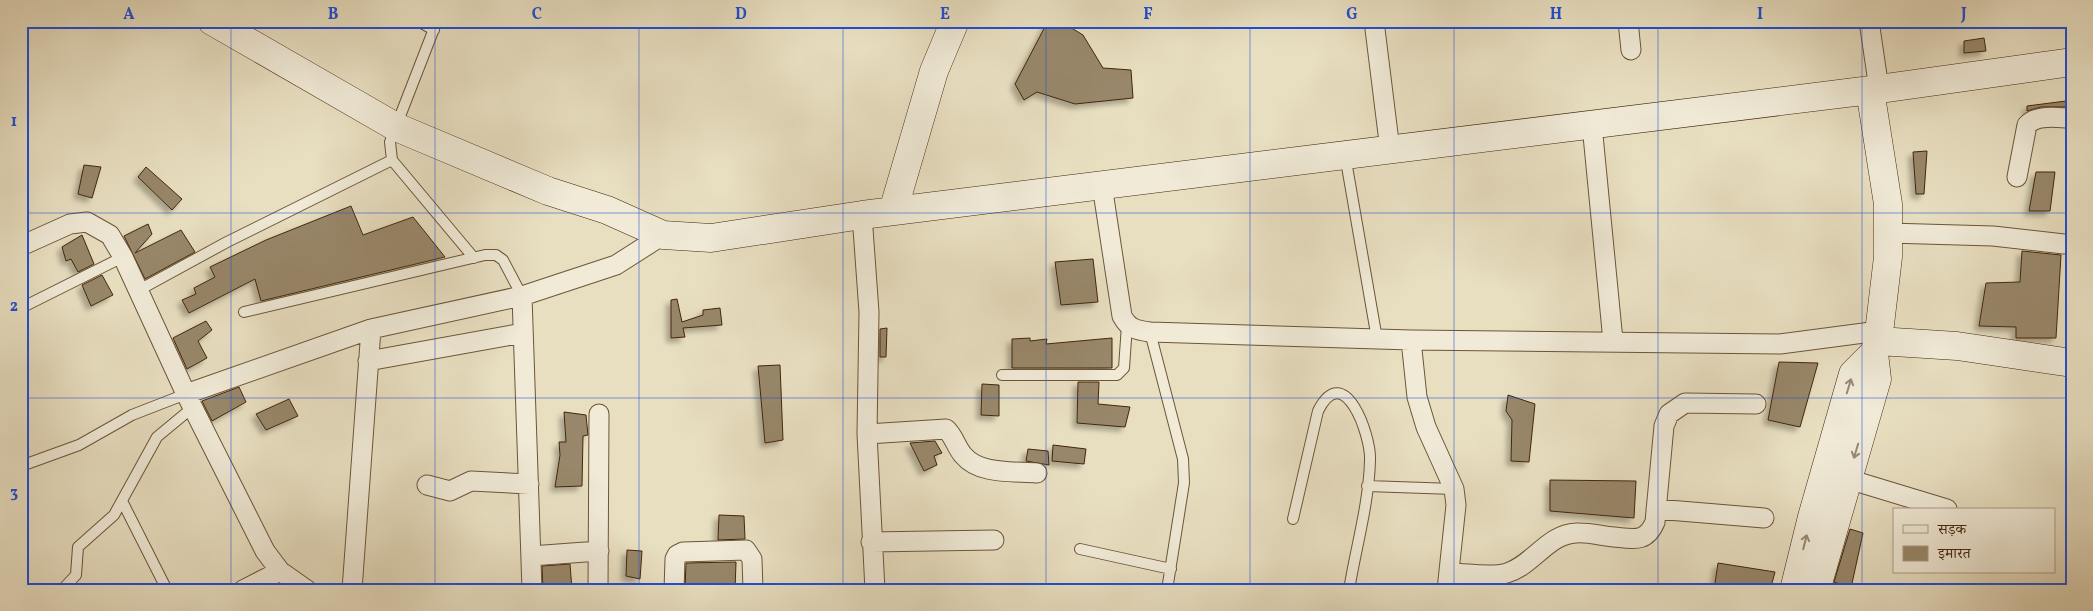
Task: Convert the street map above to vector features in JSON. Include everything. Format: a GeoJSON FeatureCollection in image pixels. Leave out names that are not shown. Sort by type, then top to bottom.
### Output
{"type":"FeatureCollection","features":[{"type":"Feature","properties":{"kind":"main road"},"geometry":{"type":"LineString","coordinates":[[212,21],[396,127],[548,191],[607,210],[664,235],[711,238],[862,215],[1875,90],[2072,62]]}},
{"type":"Feature","properties":{"kind":"main road"},"geometry":{"type":"LineString","coordinates":[[893,211],[934,71],[955,21]]}},
{"type":"Feature","properties":{"kind":"main road"},"geometry":{"type":"LineString","coordinates":[[1816,590],[1877,379],[1877,342],[1888,257],[1888,204],[1875,90]]}},
{"type":"Feature","properties":{"kind":"main road"},"geometry":{"type":"LineString","coordinates":[[1877,342],[1957,346],[2072,363]]}},
{"type":"Feature","properties":{"kind":"main road"},"geometry":{"type":"LineString","coordinates":[[1794,590],[1812,517],[1853,374],[1877,342]]}},
{"type":"Feature","properties":{"kind":"street"},"geometry":{"type":"LineString","coordinates":[[1374,21],[1390,150]]}},
{"type":"Feature","properties":{"kind":"street"},"geometry":{"type":"LineString","coordinates":[[1628,21],[1631,50]]}},
{"type":"Feature","properties":{"kind":"street"},"geometry":{"type":"LineString","coordinates":[[1869,21],[1875,90]]}},
{"type":"Feature","properties":{"kind":"street"},"geometry":{"type":"LineString","coordinates":[[2017,177],[2027,125],[2032,120],[2039,118],[2072,118]]}},
{"type":"Feature","properties":{"kind":"street"},"geometry":{"type":"LineString","coordinates":[[1592,125],[1613,341]]}},
{"type":"Feature","properties":{"kind":"street"},"geometry":{"type":"LineString","coordinates":[[1102,185],[1122,316],[1127,326],[1134,330],[1411,340],[1780,344],[1877,342]]}},
{"type":"Feature","properties":{"kind":"street"},"geometry":{"type":"LineString","coordinates":[[862,215],[869,312],[867,434],[874,590]]}},
{"type":"Feature","properties":{"kind":"street"},"geometry":{"type":"LineString","coordinates":[[21,246],[70,224],[87,222],[110,235],[123,257],[189,401],[265,552],[280,571],[307,590]]}},
{"type":"Feature","properties":{"kind":"street"},"geometry":{"type":"LineString","coordinates":[[1888,233],[1992,236],[2064,244]]}},
{"type":"Feature","properties":{"kind":"street"},"geometry":{"type":"LineString","coordinates":[[189,401],[370,328],[522,296],[616,265],[664,235]]}},
{"type":"Feature","properties":{"kind":"street"},"geometry":{"type":"LineString","coordinates":[[522,296],[532,590]]}},
{"type":"Feature","properties":{"kind":"street"},"geometry":{"type":"LineString","coordinates":[[352,590],[370,328]]}},
{"type":"Feature","properties":{"kind":"street"},"geometry":{"type":"LineString","coordinates":[[368,361],[523,333]]}},
{"type":"Feature","properties":{"kind":"street"},"geometry":{"type":"LineString","coordinates":[[1411,340],[1417,397],[1426,427],[1454,488],[1456,505],[1449,581],[1508,572],[1524,565],[1559,537],[1575,533],[1641,538],[1650,532],[1655,522],[1664,426],[1669,414],[1685,403],[1756,404]]}},
{"type":"Feature","properties":{"kind":"street"},"geometry":{"type":"LineString","coordinates":[[598,590],[600,551],[599,414]]}},
{"type":"Feature","properties":{"kind":"street"},"geometry":{"type":"LineString","coordinates":[[867,434],[942,428],[950,433],[961,454],[974,465],[1037,473]]}},
{"type":"Feature","properties":{"kind":"street"},"geometry":{"type":"LineString","coordinates":[[1848,478],[1945,508]]}},
{"type":"Feature","properties":{"kind":"street"},"geometry":{"type":"LineString","coordinates":[[427,485],[450,491],[471,481],[528,484]]}},
{"type":"Feature","properties":{"kind":"street"},"geometry":{"type":"LineString","coordinates":[[1656,509],[1764,518]]}},
{"type":"Feature","properties":{"kind":"street"},"geometry":{"type":"LineString","coordinates":[[872,542],[994,540]]}},
{"type":"Feature","properties":{"kind":"street"},"geometry":{"type":"LineString","coordinates":[[674,590],[677,555],[683,552],[746,550],[752,559],[752,590]]}},
{"type":"Feature","properties":{"kind":"street"},"geometry":{"type":"LineString","coordinates":[[531,556],[600,551]]}},
{"type":"Feature","properties":{"kind":"street"},"geometry":{"type":"LineString","coordinates":[[243,590],[280,571]]}},
{"type":"Feature","properties":{"kind":"lane"},"geometry":{"type":"LineString","coordinates":[[418,21],[436,25],[390,142],[392,160],[474,258]]}},
{"type":"Feature","properties":{"kind":"lane"},"geometry":{"type":"LineString","coordinates":[[1345,155],[1377,339]]}},
{"type":"Feature","properties":{"kind":"lane"},"geometry":{"type":"LineString","coordinates":[[139,290],[227,242],[392,160]]}},
{"type":"Feature","properties":{"kind":"lane"},"geometry":{"type":"LineString","coordinates":[[244,312],[474,258],[496,255],[503,260],[522,296]]}},
{"type":"Feature","properties":{"kind":"lane"},"geometry":{"type":"LineString","coordinates":[[21,308],[123,257]]}},
{"type":"Feature","properties":{"kind":"lane"},"geometry":{"type":"LineString","coordinates":[[1002,375],[1117,375],[1124,368],[1127,326]]}},
{"type":"Feature","properties":{"kind":"lane"},"geometry":{"type":"LineString","coordinates":[[1150,332],[1183,459],[1184,483],[1167,590]]}},
{"type":"Feature","properties":{"kind":"lane"},"geometry":{"type":"LineString","coordinates":[[1293,519],[1318,411],[1329,396],[1336,392],[1343,393],[1349,398],[1367,436],[1370,460],[1368,486],[1349,590]]}},
{"type":"Feature","properties":{"kind":"lane"},"geometry":{"type":"LineString","coordinates":[[21,466],[80,446],[132,415],[189,401]]}},
{"type":"Feature","properties":{"kind":"lane"},"geometry":{"type":"LineString","coordinates":[[62,590],[76,575],[78,547],[83,540],[104,525],[122,501],[157,437],[189,401]]}},
{"type":"Feature","properties":{"kind":"lane"},"geometry":{"type":"LineString","coordinates":[[1368,486],[1454,488]]}},
{"type":"Feature","properties":{"kind":"lane"},"geometry":{"type":"LineString","coordinates":[[122,501],[167,590]]}},
{"type":"Feature","properties":{"kind":"lane"},"geometry":{"type":"LineString","coordinates":[[1080,549],[1171,569]]}},
{"type":"Feature","properties":{"kind":"building"},"geometry":{"type":"Polygon","coordinates":[[[1048,21],[1060,21],[1083,35],[1103,68],[1131,70],[1133,98],[1075,104],[1037,92],[1024,100],[1015,84],[1048,21]]]}},
{"type":"Feature","properties":{"kind":"building"},"geometry":{"type":"Polygon","coordinates":[[[1984,38],[1986,51],[1964,53],[1964,41],[1984,38]]]}},
{"type":"Feature","properties":{"kind":"building"},"geometry":{"type":"Polygon","coordinates":[[[2066,101],[2067,107],[2041,107],[2027,111],[2027,106],[2066,101]]]}},
{"type":"Feature","properties":{"kind":"building"},"geometry":{"type":"Polygon","coordinates":[[[1927,151],[1924,194],[1916,194],[1913,152],[1927,151]]]}},
{"type":"Feature","properties":{"kind":"building"},"geometry":{"type":"Polygon","coordinates":[[[84,165],[101,167],[92,198],[78,194],[84,165]]]}},
{"type":"Feature","properties":{"kind":"building"},"geometry":{"type":"Polygon","coordinates":[[[146,167],[182,199],[172,210],[138,177],[146,167]]]}},
{"type":"Feature","properties":{"kind":"building"},"geometry":{"type":"Polygon","coordinates":[[[2036,172],[2055,172],[2050,211],[2029,211],[2036,172]]]}},
{"type":"Feature","properties":{"kind":"building"},"geometry":{"type":"Polygon","coordinates":[[[351,206],[363,235],[413,217],[445,257],[261,301],[255,279],[189,313],[182,300],[196,294],[194,288],[215,277],[210,267],[266,240],[351,206]]]}},
{"type":"Feature","properties":{"kind":"building"},"geometry":{"type":"Polygon","coordinates":[[[148,224],[152,234],[135,253],[181,230],[195,252],[145,279],[124,236],[148,224]]]}},
{"type":"Feature","properties":{"kind":"building"},"geometry":{"type":"Polygon","coordinates":[[[82,235],[94,264],[78,272],[71,259],[66,261],[62,247],[82,235]]]}},
{"type":"Feature","properties":{"kind":"building"},"geometry":{"type":"Polygon","coordinates":[[[2022,251],[2061,255],[2056,338],[2016,338],[2016,327],[1979,326],[1986,283],[2020,282],[2022,251]]]}},
{"type":"Feature","properties":{"kind":"building"},"geometry":{"type":"Polygon","coordinates":[[[1093,259],[1098,302],[1061,305],[1055,262],[1093,259]]]}},
{"type":"Feature","properties":{"kind":"building"},"geometry":{"type":"Polygon","coordinates":[[[102,275],[113,295],[91,306],[82,285],[102,275]]]}},
{"type":"Feature","properties":{"kind":"building"},"geometry":{"type":"Polygon","coordinates":[[[677,299],[682,322],[703,315],[703,310],[720,308],[722,325],[683,328],[685,337],[671,338],[671,300],[677,299]]]}},
{"type":"Feature","properties":{"kind":"building"},"geometry":{"type":"Polygon","coordinates":[[[206,321],[212,330],[198,341],[207,358],[187,369],[173,338],[206,321]]]}},
{"type":"Feature","properties":{"kind":"building"},"geometry":{"type":"Polygon","coordinates":[[[887,328],[886,357],[880,357],[880,329],[887,328]]]}},
{"type":"Feature","properties":{"kind":"building"},"geometry":{"type":"Polygon","coordinates":[[[1030,338],[1030,341],[1047,339],[1046,344],[1112,338],[1112,368],[1012,368],[1012,339],[1030,338]]]}},
{"type":"Feature","properties":{"kind":"building"},"geometry":{"type":"Polygon","coordinates":[[[1779,362],[1818,363],[1800,427],[1768,420],[1779,362]]]}},
{"type":"Feature","properties":{"kind":"building"},"geometry":{"type":"Polygon","coordinates":[[[780,365],[783,440],[765,443],[758,366],[780,365]]]}},
{"type":"Feature","properties":{"kind":"building"},"geometry":{"type":"Polygon","coordinates":[[[1078,382],[1099,382],[1098,404],[1130,407],[1125,427],[1077,423],[1078,382]]]}},
{"type":"Feature","properties":{"kind":"building"},"geometry":{"type":"Polygon","coordinates":[[[982,384],[999,385],[999,416],[981,415],[982,384]]]}},
{"type":"Feature","properties":{"kind":"building"},"geometry":{"type":"Polygon","coordinates":[[[239,387],[246,402],[212,421],[202,401],[239,387]]]}},
{"type":"Feature","properties":{"kind":"building"},"geometry":{"type":"Polygon","coordinates":[[[1508,395],[1535,404],[1529,462],[1511,461],[1512,420],[1506,411],[1508,395]]]}},
{"type":"Feature","properties":{"kind":"building"},"geometry":{"type":"Polygon","coordinates":[[[289,399],[298,416],[266,430],[256,414],[289,399]]]}},
{"type":"Feature","properties":{"kind":"building"},"geometry":{"type":"Polygon","coordinates":[[[564,412],[586,415],[588,435],[583,436],[582,486],[555,487],[560,455],[559,442],[566,442],[564,412]]]}},
{"type":"Feature","properties":{"kind":"building"},"geometry":{"type":"Polygon","coordinates":[[[935,441],[942,453],[934,456],[937,465],[924,471],[910,443],[935,441]]]}},
{"type":"Feature","properties":{"kind":"building"},"geometry":{"type":"Polygon","coordinates":[[[1053,445],[1086,449],[1084,464],[1052,461],[1053,445]]]}},
{"type":"Feature","properties":{"kind":"building"},"geometry":{"type":"Polygon","coordinates":[[[1028,449],[1048,451],[1049,465],[1026,461],[1028,449]]]}},
{"type":"Feature","properties":{"kind":"building"},"geometry":{"type":"Polygon","coordinates":[[[1550,480],[1636,481],[1634,518],[1550,511],[1550,480]]]}},
{"type":"Feature","properties":{"kind":"building"},"geometry":{"type":"Polygon","coordinates":[[[719,515],[744,516],[745,539],[718,540],[719,515]]]}},
{"type":"Feature","properties":{"kind":"building"},"geometry":{"type":"Polygon","coordinates":[[[1850,529],[1863,533],[1851,588],[1834,582],[1850,529]]]}},
{"type":"Feature","properties":{"kind":"building"},"geometry":{"type":"Polygon","coordinates":[[[627,550],[642,551],[640,579],[626,576],[627,550]]]}},
{"type":"Feature","properties":{"kind":"building"},"geometry":{"type":"Polygon","coordinates":[[[736,562],[735,590],[685,590],[686,563],[736,562]]]}},
{"type":"Feature","properties":{"kind":"building"},"geometry":{"type":"Polygon","coordinates":[[[1718,563],[1775,572],[1770,590],[1714,590],[1718,563]]]}},
{"type":"Feature","properties":{"kind":"building"},"geometry":{"type":"Polygon","coordinates":[[[570,564],[572,590],[543,590],[542,566],[570,564]]]}}]}
